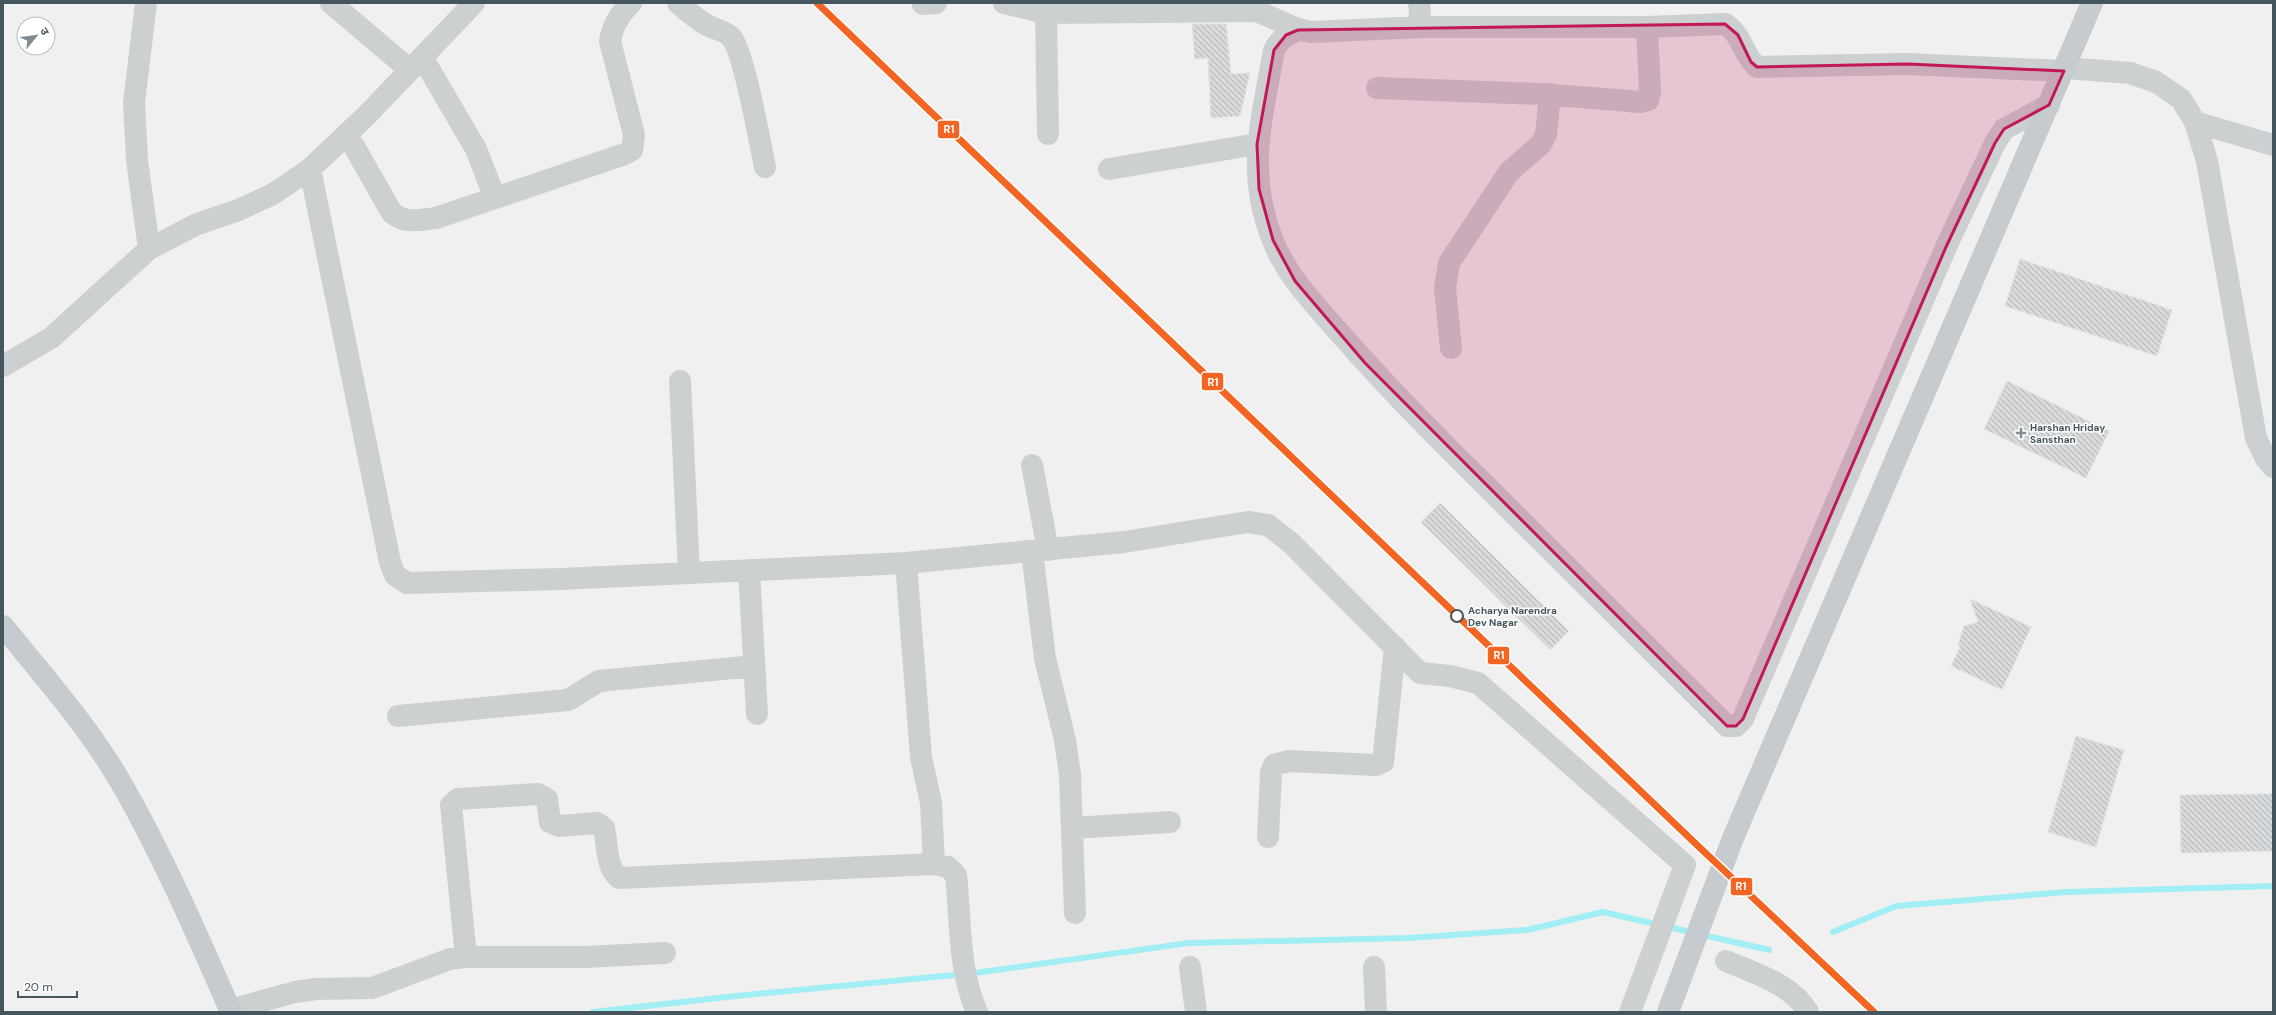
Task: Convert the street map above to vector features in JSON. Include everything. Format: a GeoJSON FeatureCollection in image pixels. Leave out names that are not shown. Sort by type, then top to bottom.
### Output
{"type":"FeatureCollection","features":[{"type":"Feature","properties":{"kind":"main road"},"geometry":{"type":"LineString","coordinates":[[1668,1012],[1733,838],[2065,69],[2092,3]]}},
{"type":"Feature","properties":{"kind":"main road"},"geometry":{"type":"LineString","coordinates":[[3,626],[98,746],[124,788],[157,851],[231,1011]]}},
{"type":"Feature","properties":{"kind":"street"},"geometry":{"type":"LineString","coordinates":[[146,3],[134,103],[137,160],[149,249]]}},
{"type":"Feature","properties":{"kind":"street"},"geometry":{"type":"LineString","coordinates":[[331,3],[416,63],[476,149],[495,198]]}},
{"type":"Feature","properties":{"kind":"street"},"geometry":{"type":"LineString","coordinates":[[3,366],[51,338],[149,249],[195,225],[240,209],[273,194],[310,169],[347,134],[474,3]]}},
{"type":"Feature","properties":{"kind":"street"},"geometry":{"type":"LineString","coordinates":[[347,134],[392,213],[400,220],[409,222],[436,218],[624,154],[632,150],[634,135],[610,41],[613,28],[619,15],[631,3]]}},
{"type":"Feature","properties":{"kind":"street"},"geometry":{"type":"LineString","coordinates":[[678,3],[695,18],[708,26],[724,31],[733,39],[750,97],[766,167]]}},
{"type":"Feature","properties":{"kind":"street"},"geometry":{"type":"LineString","coordinates":[[1004,3],[1046,13],[1131,8],[1255,11],[1270,15],[1298,30],[1312,32],[1421,27],[1647,27],[1725,24],[1738,36],[1750,62],[1757,67],[1908,64],[2065,69],[2130,73],[2156,82],[2182,99],[2195,122],[2207,161],[2256,438],[2266,459],[2273,467]]}},
{"type":"Feature","properties":{"kind":"street"},"geometry":{"type":"LineString","coordinates":[[1419,3],[1421,27]]}},
{"type":"Feature","properties":{"kind":"street"},"geometry":{"type":"LineString","coordinates":[[1046,13],[1048,134]]}},
{"type":"Feature","properties":{"kind":"street"},"geometry":{"type":"LineString","coordinates":[[1377,88],[1550,94],[1641,102],[1648,100],[1650,92],[1647,27]]}},
{"type":"Feature","properties":{"kind":"street"},"geometry":{"type":"LineString","coordinates":[[1298,30],[1286,35],[1279,41],[1274,50],[1260,117],[1257,144],[1259,189],[1267,221],[1283,262],[1303,291],[1393,393],[1727,726],[1736,726],[1743,719],[1949,240],[1994,143],[2004,129],[2049,105]]}},
{"type":"Feature","properties":{"kind":"street"},"geometry":{"type":"LineString","coordinates":[[1451,348],[1445,288],[1449,263],[1509,172],[1541,144],[1546,134],[1550,94]]}},
{"type":"Feature","properties":{"kind":"street"},"geometry":{"type":"LineString","coordinates":[[2195,122],[2273,145]]}},
{"type":"Feature","properties":{"kind":"street"},"geometry":{"type":"LineString","coordinates":[[1109,169],[1257,144]]}},
{"type":"Feature","properties":{"kind":"street"},"geometry":{"type":"LineString","coordinates":[[310,169],[389,554],[395,575],[407,583],[561,579],[906,563],[1124,542],[1248,522],[1268,525],[1291,543],[1420,673],[1450,676],[1478,683],[1685,865],[1630,1012]]}},
{"type":"Feature","properties":{"kind":"street"},"geometry":{"type":"LineString","coordinates":[[680,381],[689,572]]}},
{"type":"Feature","properties":{"kind":"street"},"geometry":{"type":"LineString","coordinates":[[1032,465],[1040,551],[1045,658],[1065,740],[1070,775],[1075,913]]}},
{"type":"Feature","properties":{"kind":"street"},"geometry":{"type":"LineString","coordinates":[[906,563],[921,757],[931,803],[934,864]]}},
{"type":"Feature","properties":{"kind":"street"},"geometry":{"type":"LineString","coordinates":[[749,570],[757,714]]}},
{"type":"Feature","properties":{"kind":"street"},"geometry":{"type":"LineString","coordinates":[[1268,837],[1271,772],[1274,766],[1290,761],[1376,765],[1383,762],[1395,647]]}},
{"type":"Feature","properties":{"kind":"street"},"geometry":{"type":"LineString","coordinates":[[398,716],[568,700],[599,681],[754,666]]}},
{"type":"Feature","properties":{"kind":"street"},"geometry":{"type":"LineString","coordinates":[[466,956],[450,814],[451,805],[458,799],[538,794],[547,799],[550,822],[559,826],[597,822],[604,828],[610,864],[613,873],[619,878],[934,864],[948,867],[956,875],[963,955],[968,989],[977,1012]]}},
{"type":"Feature","properties":{"kind":"street"},"geometry":{"type":"LineString","coordinates":[[1073,828],[1170,822]]}},
{"type":"Feature","properties":{"kind":"street"},"geometry":{"type":"LineString","coordinates":[[231,1011],[295,992],[316,989],[351,990],[372,988],[450,959],[466,956],[585,957],[665,953]]}},
{"type":"Feature","properties":{"kind":"street"},"geometry":{"type":"LineString","coordinates":[[1726,962],[1776,982],[1804,1005],[1808,1012]]}},
{"type":"Feature","properties":{"kind":"street"},"geometry":{"type":"LineString","coordinates":[[1190,967],[1196,1012]]}},
{"type":"Feature","properties":{"kind":"street"},"geometry":{"type":"LineString","coordinates":[[1374,967],[1376,1012]]}},
{"type":"Feature","properties":{"kind":"highlighted area"},"geometry":{"type":"Polygon","coordinates":[[[1725,24],[1738,35],[1751,62],[1757,67],[1908,64],[2064,71],[2049,105],[2004,129],[1995,143],[1946,247],[1743,719],[1736,726],[1727,726],[1365,363],[1295,281],[1283,262],[1273,240],[1259,189],[1257,144],[1274,50],[1286,35],[1298,30],[1725,24]]]}},
{"type":"Feature","properties":{"kind":"building"},"geometry":{"type":"Polygon","coordinates":[[[1192,24],[1226,24],[1231,74],[1250,73],[1240,116],[1211,118],[1208,58],[1195,59],[1192,24]]]}},
{"type":"Feature","properties":{"kind":"building"},"geometry":{"type":"Polygon","coordinates":[[[2020,259],[2172,310],[2157,356],[2005,306],[2020,259]]]}},
{"type":"Feature","properties":{"kind":"building"},"geometry":{"type":"Polygon","coordinates":[[[2007,381],[2109,431],[2086,478],[1984,429],[2007,381]]]}},
{"type":"Feature","properties":{"kind":"building","name":"Acharya Narendra Dev Nagar"},"geometry":{"type":"Polygon","coordinates":[[[1440,503],[1569,631],[1550,650],[1421,522],[1440,503]]]}},
{"type":"Feature","properties":{"kind":"building"},"geometry":{"type":"Polygon","coordinates":[[[1970,599],[2031,627],[2002,690],[1951,666],[1960,647],[1958,644],[1964,626],[1978,622],[1970,599]]]}},
{"type":"Feature","properties":{"kind":"building"},"geometry":{"type":"Polygon","coordinates":[[[2076,736],[2124,750],[2096,847],[2048,832],[2076,736]]]}},
{"type":"Feature","properties":{"kind":"building"},"geometry":{"type":"Polygon","coordinates":[[[2273,794],[2273,851],[2181,853],[2180,795],[2273,794]]]}},
{"type":"Feature","properties":{"kind":"waterway"},"geometry":{"type":"LineString","coordinates":[[1833,932],[1896,906],[2066,892],[2273,886]]}},
{"type":"Feature","properties":{"kind":"waterway"},"geometry":{"type":"LineString","coordinates":[[593,1012],[736,996],[975,973],[1189,943],[1408,938],[1527,930],[1603,912],[1769,950]]}},
{"type":"Feature","properties":{"kind":"transit line","name":"R1"},"geometry":{"type":"LineString","coordinates":[[817,3],[1697,845],[1874,1012]]}},
{"type":"Feature","properties":{"kind":"place","name":"Harshan Hriday Sansthan"},"geometry":{"type":"Point","coordinates":[2021,433]}},
{"type":"Feature","properties":{"kind":"place","name":"Acharya Narendra Dev Nagar"},"geometry":{"type":"Point","coordinates":[1457,616]}}]}
